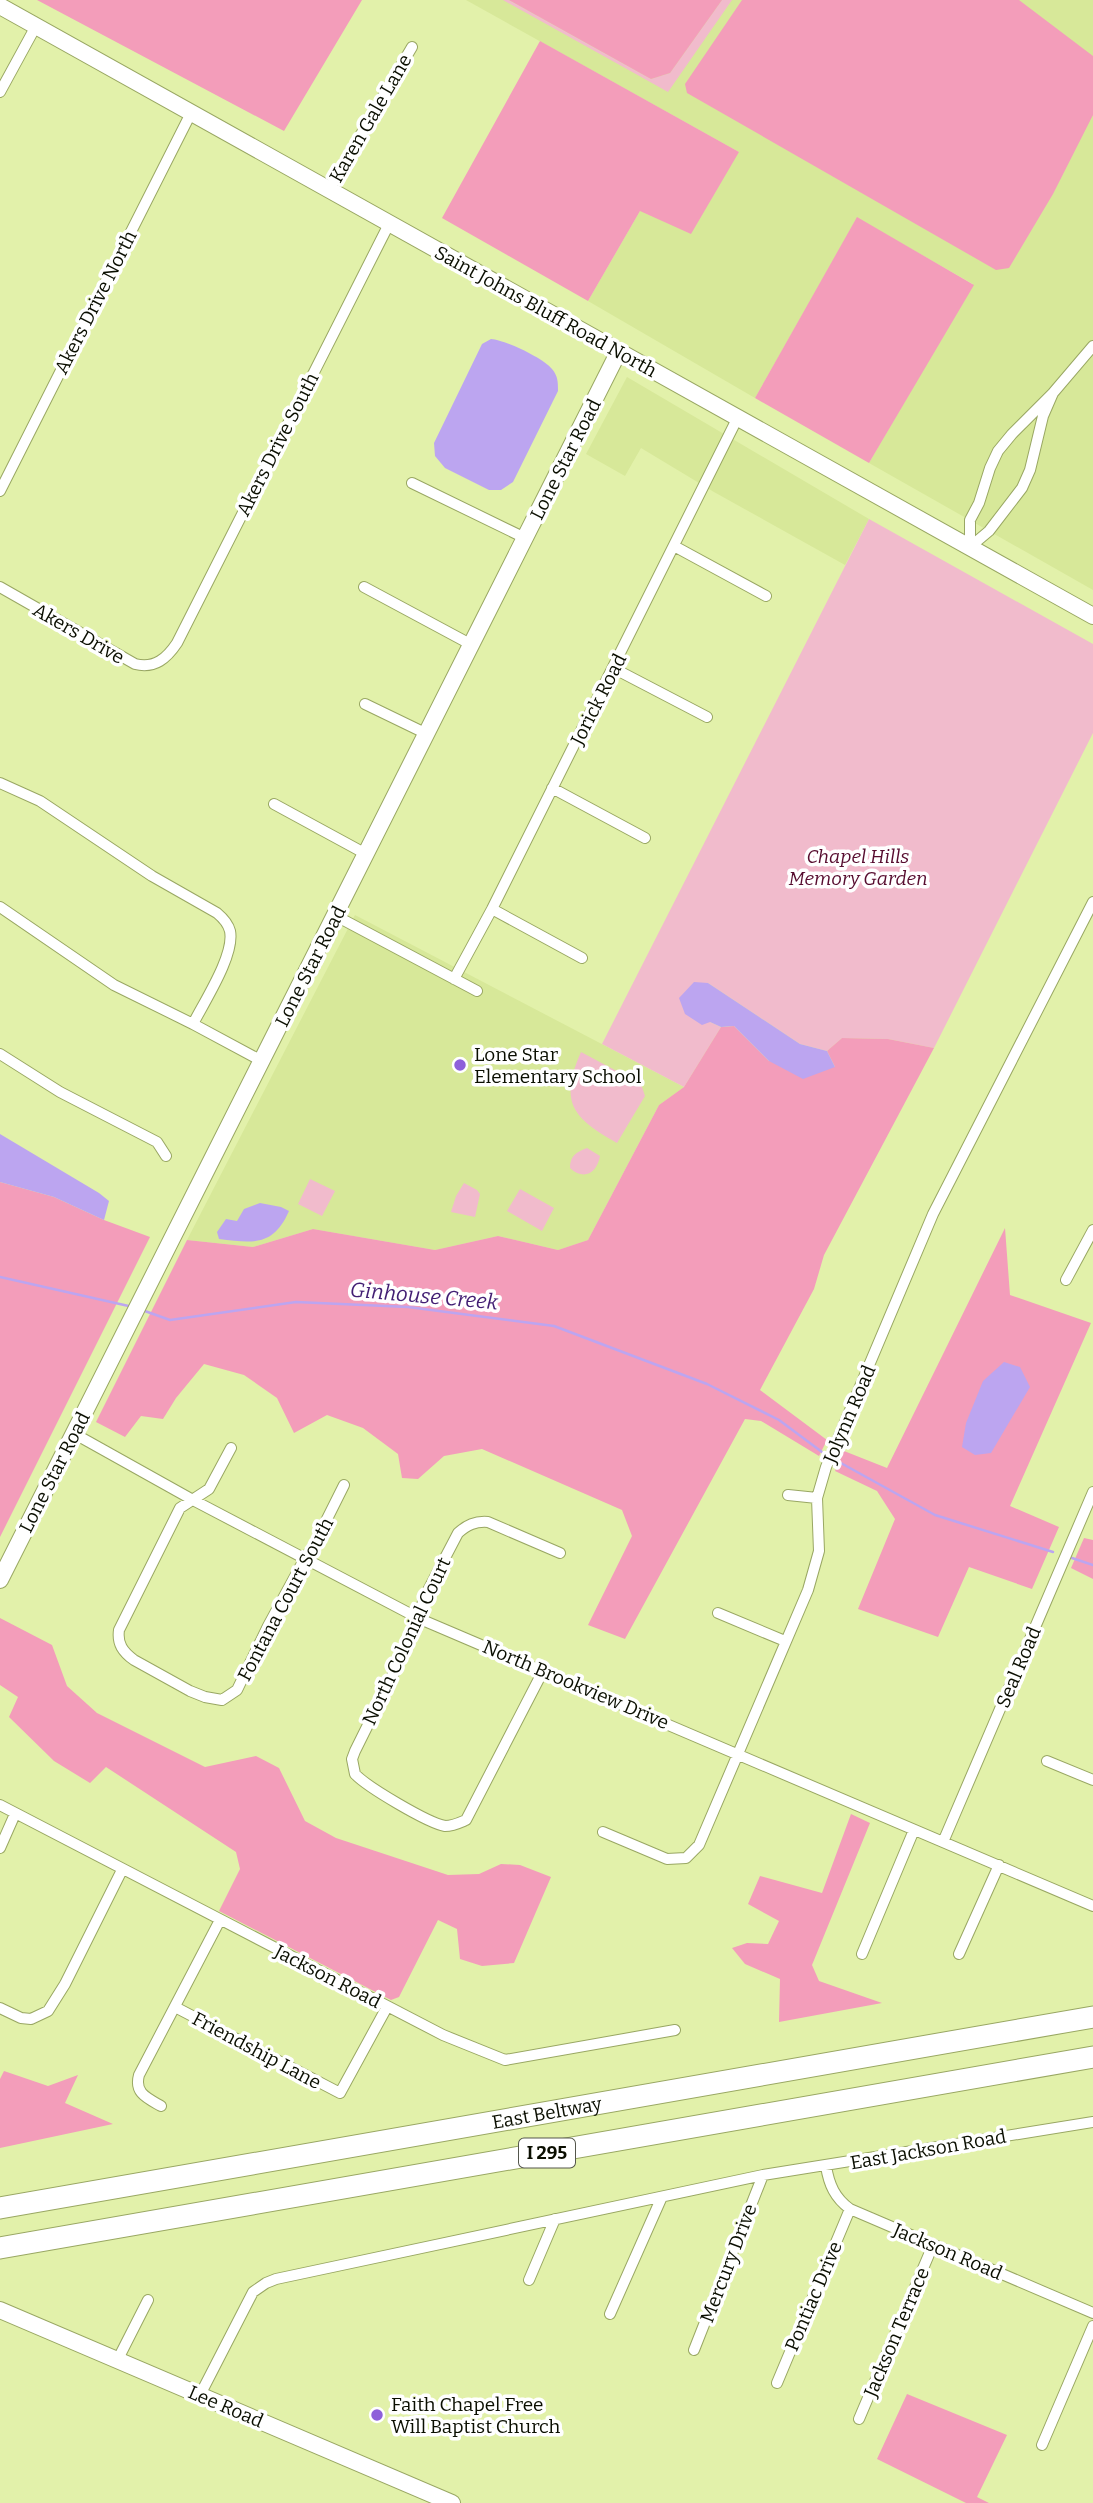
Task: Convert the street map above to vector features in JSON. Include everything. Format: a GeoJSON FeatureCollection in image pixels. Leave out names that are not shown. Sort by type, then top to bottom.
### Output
{"type":"FeatureCollection","features":[{"type":"Feature","properties":{"kind":"highway","name":"East Beltway"},"geometry":{"type":"LineString","coordinates":[[0,2208],[1093,2017]]}},
{"type":"Feature","properties":{"kind":"highway","name":"East Beltway"},"geometry":{"type":"LineString","coordinates":[[0,2248],[1093,2057]]}},
{"type":"Feature","properties":{"kind":"street","name":"Saint Johns Bluff Road North"},"geometry":{"type":"LineString","coordinates":[[0,6],[1093,616]]}},
{"type":"Feature","properties":{"kind":"street"},"geometry":{"type":"LineString","coordinates":[[0,92],[36,26]]}},
{"type":"Feature","properties":{"kind":"street","name":"Karen Gale Lane"},"geometry":{"type":"LineString","coordinates":[[329,189],[412,47]]}},
{"type":"Feature","properties":{"kind":"street","name":"Akers Drive North"},"geometry":{"type":"LineString","coordinates":[[0,491],[191,113]]}},
{"type":"Feature","properties":{"kind":"street","name":"Akers Drive South"},"geometry":{"type":"LineString","coordinates":[[160,661],[177,643],[389,224]]}},
{"type":"Feature","properties":{"kind":"street"},"geometry":{"type":"LineString","coordinates":[[970,547],[970,520],[998,452],[1093,345]]}},
{"type":"Feature","properties":{"kind":"street","name":"Lone Star Road"},"geometry":{"type":"LineString","coordinates":[[0,1580],[619,351]]}},
{"type":"Feature","properties":{"kind":"street"},"geometry":{"type":"LineString","coordinates":[[970,547],[989,531],[1022,488],[1030,470],[1043,416],[1053,393]]}},
{"type":"Feature","properties":{"kind":"street","name":"Jorick Road"},"geometry":{"type":"LineString","coordinates":[[454,978],[492,909],[738,417]]}},
{"type":"Feature","properties":{"kind":"street"},"geometry":{"type":"LineString","coordinates":[[412,483],[525,538]]}},
{"type":"Feature","properties":{"kind":"street"},"geometry":{"type":"LineString","coordinates":[[674,546],[766,596]]}},
{"type":"Feature","properties":{"kind":"street","name":"Akers Drive"},"geometry":{"type":"LineString","coordinates":[[0,587],[126,660],[141,666],[160,661]]}},
{"type":"Feature","properties":{"kind":"street"},"geometry":{"type":"LineString","coordinates":[[364,587],[472,645]]}},
{"type":"Feature","properties":{"kind":"street"},"geometry":{"type":"LineString","coordinates":[[613,668],[707,718]]}},
{"type":"Feature","properties":{"kind":"street"},"geometry":{"type":"LineString","coordinates":[[365,704],[427,734]]}},
{"type":"Feature","properties":{"kind":"street"},"geometry":{"type":"LineString","coordinates":[[0,783],[40,801],[143,870],[217,913],[229,928],[229,951],[193,1024]]}},
{"type":"Feature","properties":{"kind":"street"},"geometry":{"type":"LineString","coordinates":[[552,788],[645,838]]}},
{"type":"Feature","properties":{"kind":"street"},"geometry":{"type":"LineString","coordinates":[[274,804],[366,854]]}},
{"type":"Feature","properties":{"kind":"street","name":"Jolynn Road"},"geometry":{"type":"LineString","coordinates":[[603,1832],[667,1859],[686,1857],[699,1845],[817,1564],[817,1498],[826,1467],[933,1214],[1093,902]]}},
{"type":"Feature","properties":{"kind":"street"},"geometry":{"type":"LineString","coordinates":[[0,907],[114,985],[260,1060]]}},
{"type":"Feature","properties":{"kind":"street"},"geometry":{"type":"LineString","coordinates":[[492,909],[582,958]]}},
{"type":"Feature","properties":{"kind":"street"},"geometry":{"type":"LineString","coordinates":[[335,916],[477,991]]}},
{"type":"Feature","properties":{"kind":"street"},"geometry":{"type":"LineString","coordinates":[[0,1054],[60,1092],[157,1142],[166,1156]]}},
{"type":"Feature","properties":{"kind":"street"},"geometry":{"type":"LineString","coordinates":[[1066,1280],[1093,1230]]}},
{"type":"Feature","properties":{"kind":"street","name":"North Brookview Drive"},"geometry":{"type":"LineString","coordinates":[[73,1433],[193,1500],[420,1619],[1093,1906]]}},
{"type":"Feature","properties":{"kind":"street"},"geometry":{"type":"LineString","coordinates":[[193,1500],[209,1489],[231,1448]]}},
{"type":"Feature","properties":{"kind":"street","name":"Fontana Court South"},"geometry":{"type":"LineString","coordinates":[[193,1500],[180,1508],[119,1630],[118,1639],[127,1655],[134,1660],[190,1691],[222,1700],[237,1690],[344,1485]]}},
{"type":"Feature","properties":{"kind":"street","name":"Seal Road"},"geometry":{"type":"LineString","coordinates":[[943,1842],[1093,1492]]}},
{"type":"Feature","properties":{"kind":"street"},"geometry":{"type":"LineString","coordinates":[[788,1494],[817,1498]]}},
{"type":"Feature","properties":{"kind":"street","name":"North Colonial Court"},"geometry":{"type":"LineString","coordinates":[[543,1671],[466,1820],[455,1825],[439,1824],[369,1787],[355,1774],[352,1759],[420,1619],[424,1598],[452,1543],[465,1527],[478,1521],[488,1522],[559,1553]]}},
{"type":"Feature","properties":{"kind":"street"},"geometry":{"type":"LineString","coordinates":[[718,1613],[785,1641]]}},
{"type":"Feature","properties":{"kind":"street"},"geometry":{"type":"LineString","coordinates":[[1047,1761],[1093,1780]]}},
{"type":"Feature","properties":{"kind":"street","name":"Jackson Road"},"geometry":{"type":"LineString","coordinates":[[0,1805],[387,2007],[443,2035],[505,2060],[675,2030]]}},
{"type":"Feature","properties":{"kind":"street"},"geometry":{"type":"LineString","coordinates":[[0,1848],[15,1814]]}},
{"type":"Feature","properties":{"kind":"street"},"geometry":{"type":"LineString","coordinates":[[862,1954],[914,1830]]}},
{"type":"Feature","properties":{"kind":"street"},"geometry":{"type":"LineString","coordinates":[[959,1954],[999,1865]]}},
{"type":"Feature","properties":{"kind":"street"},"geometry":{"type":"LineString","coordinates":[[0,2008],[31,2019],[48,2011],[122,1870]]}},
{"type":"Feature","properties":{"kind":"street"},"geometry":{"type":"LineString","coordinates":[[161,2106],[143,2096],[136,2084],[220,1920]]}},
{"type":"Feature","properties":{"kind":"street","name":"Friendship Lane"},"geometry":{"type":"LineString","coordinates":[[175,2007],[340,2093],[387,2007]]}},
{"type":"Feature","properties":{"kind":"street","name":"East Jackson Road"},"geometry":{"type":"LineString","coordinates":[[762,2175],[1093,2122]]}},
{"type":"Feature","properties":{"kind":"street","name":"Jackson Road"},"geometry":{"type":"LineString","coordinates":[[826,2166],[828,2184],[839,2202],[850,2209],[1093,2313]]}},
{"type":"Feature","properties":{"kind":"street"},"geometry":{"type":"LineString","coordinates":[[200,2395],[253,2292],[276,2279],[661,2199],[762,2175]]}},
{"type":"Feature","properties":{"kind":"street","name":"Mercury Drive"},"geometry":{"type":"LineString","coordinates":[[694,2350],[762,2175]]}},
{"type":"Feature","properties":{"kind":"street"},"geometry":{"type":"LineString","coordinates":[[610,2314],[661,2199]]}},
{"type":"Feature","properties":{"kind":"street","name":"Pontiac Drive"},"geometry":{"type":"LineString","coordinates":[[777,2382],[850,2209]]}},
{"type":"Feature","properties":{"kind":"street"},"geometry":{"type":"LineString","coordinates":[[529,2280],[555,2219]]}},
{"type":"Feature","properties":{"kind":"street","name":"Jackson Terrace"},"geometry":{"type":"LineString","coordinates":[[859,2419],[933,2245]]}},
{"type":"Feature","properties":{"kind":"street"},"geometry":{"type":"LineString","coordinates":[[118,2359],[148,2300]]}},
{"type":"Feature","properties":{"kind":"street","name":"Lee Road"},"geometry":{"type":"LineString","coordinates":[[0,2310],[452,2503]]}},
{"type":"Feature","properties":{"kind":"street"},"geometry":{"type":"LineString","coordinates":[[1042,2445],[1093,2326]]}},
{"type":"Feature","properties":{"kind":"shaded area"},"geometry":{"type":"Polygon","coordinates":[[[37,0],[362,0],[284,131],[37,0]]]}},
{"type":"Feature","properties":{"kind":"shaded area"},"geometry":{"type":"Polygon","coordinates":[[[466,0],[1093,0],[1093,590],[869,463],[973,284],[857,218],[755,398],[588,301],[640,211],[739,152],[466,0]]]}},
{"type":"Feature","properties":{"kind":"shaded area"},"geometry":{"type":"Polygon","coordinates":[[[509,0],[722,0],[670,73],[651,79],[509,0]]]}},
{"type":"Feature","properties":{"kind":"shaded area"},"geometry":{"type":"Polygon","coordinates":[[[742,0],[1019,0],[1093,56],[1093,115],[1053,194],[1009,268],[996,270],[687,93],[685,84],[742,0]]]}},
{"type":"Feature","properties":{"kind":"shaded area"},"geometry":{"type":"Polygon","coordinates":[[[540,41],[739,152],[691,234],[640,211],[588,301],[442,218],[540,41]]]}},
{"type":"Feature","properties":{"kind":"shaded area"},"geometry":{"type":"Polygon","coordinates":[[[857,217],[974,285],[869,463],[755,398],[857,217]]]}},
{"type":"Feature","properties":{"kind":"shaded area"},"geometry":{"type":"Polygon","coordinates":[[[491,339],[514,346],[541,360],[554,372],[558,385],[558,391],[513,482],[501,490],[489,490],[445,468],[435,456],[434,443],[482,344],[491,339]]]}},
{"type":"Feature","properties":{"kind":"shaded area"},"geometry":{"type":"Polygon","coordinates":[[[627,377],[869,519],[845,565],[641,448],[625,476],[586,454],[627,377]]]}},
{"type":"Feature","properties":{"kind":"shaded area","name":"Lone Star Elementary School"},"geometry":{"type":"Polygon","coordinates":[[[355,915],[684,1087],[659,1105],[588,1240],[558,1250],[498,1236],[435,1250],[313,1229],[253,1247],[187,1240],[355,915]]]}},
{"type":"Feature","properties":{"kind":"shaded area"},"geometry":{"type":"Polygon","coordinates":[[[694,982],[708,983],[800,1044],[827,1051],[835,1067],[803,1079],[769,1061],[734,1026],[721,1027],[710,1022],[702,1025],[685,1014],[679,998],[694,982]]]}},
{"type":"Feature","properties":{"kind":"shaded area"},"geometry":{"type":"Polygon","coordinates":[[[734,1026],[769,1061],[835,1067],[827,1051],[842,1038],[888,1039],[934,1048],[824,1255],[814,1289],[760,1390],[827,1440],[819,1456],[761,1421],[745,1419],[625,1639],[588,1625],[632,1536],[622,1510],[482,1449],[444,1456],[418,1479],[402,1478],[398,1454],[363,1428],[327,1415],[294,1433],[277,1398],[244,1375],[204,1364],[176,1398],[163,1419],[141,1416],[125,1437],[96,1422],[187,1240],[253,1247],[313,1229],[435,1250],[498,1236],[558,1250],[588,1240],[659,1105],[684,1087],[721,1027],[734,1026]]]}},
{"type":"Feature","properties":{"kind":"shaded area"},"geometry":{"type":"Polygon","coordinates":[[[0,1134],[109,1201],[104,1220],[54,1197],[0,1182],[0,1134]]]}},
{"type":"Feature","properties":{"kind":"shaded area"},"geometry":{"type":"Polygon","coordinates":[[[0,1182],[54,1197],[150,1237],[0,1537],[0,1182]]]}},
{"type":"Feature","properties":{"kind":"shaded area"},"geometry":{"type":"Polygon","coordinates":[[[260,1203],[289,1211],[276,1231],[261,1240],[219,1239],[217,1232],[226,1219],[237,1221],[244,1209],[260,1203]]]}},
{"type":"Feature","properties":{"kind":"shaded area"},"geometry":{"type":"Polygon","coordinates":[[[1005,1228],[1010,1295],[1091,1323],[1010,1506],[1059,1527],[1032,1589],[969,1567],[938,1637],[858,1609],[895,1519],[877,1491],[835,1471],[844,1451],[887,1468],[1005,1228]]]}},
{"type":"Feature","properties":{"kind":"shaded area"},"geometry":{"type":"Polygon","coordinates":[[[1004,1362],[1020,1367],[1030,1387],[991,1453],[975,1455],[962,1447],[966,1423],[983,1381],[1004,1362]]]}},
{"type":"Feature","properties":{"kind":"shaded area"},"geometry":{"type":"Polygon","coordinates":[[[1084,1538],[1093,1540],[1093,1579],[1071,1568],[1084,1538]]]}},
{"type":"Feature","properties":{"kind":"shaded area"},"geometry":{"type":"Polygon","coordinates":[[[0,1618],[52,1645],[67,1686],[97,1713],[205,1767],[256,1756],[279,1768],[305,1821],[336,1838],[448,1875],[479,1874],[501,1864],[520,1865],[551,1877],[514,1963],[482,1966],[460,1959],[457,1929],[438,1920],[399,1997],[391,2000],[219,1911],[240,1869],[236,1852],[106,1767],[90,1783],[54,1761],[9,1717],[18,1697],[0,1685],[0,1618]]]}},
{"type":"Feature","properties":{"kind":"shaded area"},"geometry":{"type":"Polygon","coordinates":[[[851,1814],[870,1823],[812,1965],[819,1981],[882,2003],[779,2022],[780,1979],[745,1964],[732,1948],[747,1943],[768,1944],[779,1921],[748,1904],[760,1876],[822,1893],[851,1814]]]}},
{"type":"Feature","properties":{"kind":"shaded area"},"geometry":{"type":"Polygon","coordinates":[[[4,2071],[48,2086],[78,2075],[65,2103],[113,2124],[0,2148],[0,2079],[4,2071]]]}},
{"type":"Feature","properties":{"kind":"shaded area"},"geometry":{"type":"Polygon","coordinates":[[[907,2394],[1007,2435],[977,2497],[989,2503],[966,2503],[877,2459],[907,2394]]]}},
{"type":"Feature","properties":{"kind":"green space"},"geometry":{"type":"Polygon","coordinates":[[[503,0],[509,0],[651,79],[670,73],[722,0],[732,0],[668,92],[503,0]]]}},
{"type":"Feature","properties":{"kind":"green space","name":"Chapel Hills Memory Garden"},"geometry":{"type":"Polygon","coordinates":[[[869,519],[1093,644],[1093,733],[934,1048],[888,1039],[842,1038],[827,1051],[800,1044],[708,983],[710,1022],[721,1027],[684,1087],[602,1044],[869,519]]]}},
{"type":"Feature","properties":{"kind":"green space"},"geometry":{"type":"Polygon","coordinates":[[[581,1052],[641,1084],[645,1096],[617,1143],[589,1125],[574,1107],[571,1084],[581,1052]]]}},
{"type":"Feature","properties":{"kind":"green space"},"geometry":{"type":"Polygon","coordinates":[[[587,1148],[600,1156],[593,1171],[580,1174],[570,1168],[571,1160],[587,1148]]]}},
{"type":"Feature","properties":{"kind":"green space"},"geometry":{"type":"Polygon","coordinates":[[[310,1179],[335,1191],[322,1216],[298,1204],[310,1179]]]}},
{"type":"Feature","properties":{"kind":"green space"},"geometry":{"type":"Polygon","coordinates":[[[464,1183],[480,1194],[475,1217],[451,1212],[464,1183]]]}},
{"type":"Feature","properties":{"kind":"green space"},"geometry":{"type":"Polygon","coordinates":[[[520,1189],[554,1208],[542,1231],[507,1211],[520,1189]]]}},
{"type":"Feature","properties":{"kind":"waterway","name":"Ginhouse Creek"},"geometry":{"type":"LineString","coordinates":[[0,1277],[133,1307]]}},
{"type":"Feature","properties":{"kind":"waterway","name":"Ginhouse Creek"},"geometry":{"type":"LineString","coordinates":[[142,1310],[170,1320],[296,1302],[408,1307],[554,1326],[707,1384],[779,1420],[822,1452]]}},
{"type":"Feature","properties":{"kind":"waterway","name":"Ginhouse Creek"},"geometry":{"type":"LineString","coordinates":[[839,1462],[935,1515],[1053,1552]]}},
{"type":"Feature","properties":{"kind":"waterway","name":"Ginhouse Creek"},"geometry":{"type":"LineString","coordinates":[[1072,1558],[1093,1565]]}},
{"type":"Feature","properties":{"kind":"place","name":"Lone Star Elementary School"},"geometry":{"type":"Point","coordinates":[460,1065]}},
{"type":"Feature","properties":{"kind":"place","name":"Faith Chapel Free Will Baptist Church"},"geometry":{"type":"Point","coordinates":[377,2415]}}]}
